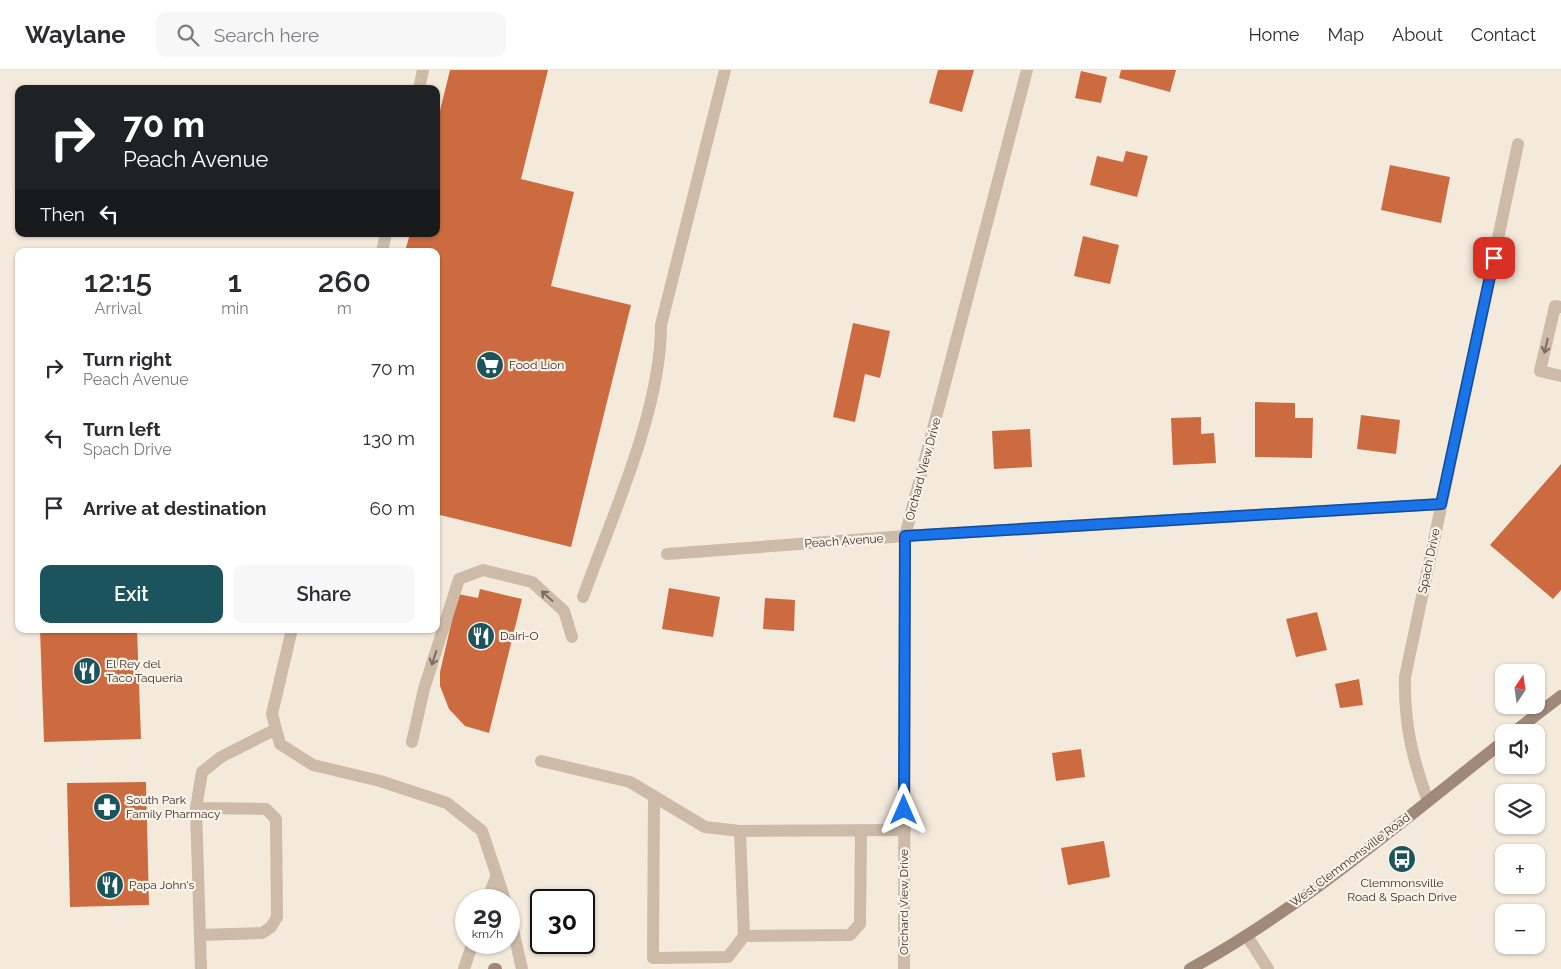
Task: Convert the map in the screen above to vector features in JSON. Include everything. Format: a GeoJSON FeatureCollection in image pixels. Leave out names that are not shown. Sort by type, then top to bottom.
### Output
{"type":"FeatureCollection","features":[{"type":"Feature","properties":{"kind":"main road"},"geometry":{"type":"LineString","coordinates":[[1524,724],[1561,696]]}},
{"type":"Feature","properties":{"kind":"main road","name":"West Clemmonsville Road"},"geometry":{"type":"LineString","coordinates":[[1190,969],[1247,936],[1364,851],[1495,748]]}},
{"type":"Feature","properties":{"kind":"street"},"geometry":{"type":"LineString","coordinates":[[420,85],[423,70]]}},
{"type":"Feature","properties":{"kind":"street"},"geometry":{"type":"LineString","coordinates":[[583,597],[649,406],[660,352],[661,325],[725,70]]}},
{"type":"Feature","properties":{"kind":"street","name":"Orchard View Drive"},"geometry":{"type":"LineString","coordinates":[[904,969],[905,536],[1027,70]]}},
{"type":"Feature","properties":{"kind":"street","name":"Spach Drive"},"geometry":{"type":"LineString","coordinates":[[1428,801],[1409,741],[1404,710],[1405,677],[1518,144]]}},
{"type":"Feature","properties":{"kind":"street"},"geometry":{"type":"LineString","coordinates":[[1561,307],[1555,306],[1540,371],[1561,376]]}},
{"type":"Feature","properties":{"kind":"street","name":"Peach Avenue"},"geometry":{"type":"LineString","coordinates":[[667,554],[905,536],[1441,504]]}},
{"type":"Feature","properties":{"kind":"street"},"geometry":{"type":"LineString","coordinates":[[412,742],[424,690],[459,579],[482,570],[532,582],[564,611],[572,636]]}},
{"type":"Feature","properties":{"kind":"street"},"geometry":{"type":"LineString","coordinates":[[291,633],[272,714],[280,744],[312,765],[380,781],[447,803],[482,831],[501,889]]}},
{"type":"Feature","properties":{"kind":"street"},"geometry":{"type":"LineString","coordinates":[[201,969],[196,808],[202,772],[221,757],[276,729]]}},
{"type":"Feature","properties":{"kind":"street"},"geometry":{"type":"LineString","coordinates":[[541,761],[630,782],[705,827],[740,831],[904,830]]}},
{"type":"Feature","properties":{"kind":"street"},"geometry":{"type":"LineString","coordinates":[[654,796],[653,958],[728,957],[744,936],[740,831]]}},
{"type":"Feature","properties":{"kind":"street"},"geometry":{"type":"LineString","coordinates":[[196,808],[266,808],[276,819],[277,917],[271,927],[262,933],[200,935]]}},
{"type":"Feature","properties":{"kind":"street"},"geometry":{"type":"LineString","coordinates":[[744,936],[850,935],[860,924],[861,830]]}},
{"type":"Feature","properties":{"kind":"street"},"geometry":{"type":"LineString","coordinates":[[491,889],[496,875]]}},
{"type":"Feature","properties":{"kind":"street"},"geometry":{"type":"LineString","coordinates":[[1247,936],[1268,969]]}},
{"type":"Feature","properties":{"kind":"street"},"geometry":{"type":"LineString","coordinates":[[464,969],[469,954]]}},
{"type":"Feature","properties":{"kind":"street"},"geometry":{"type":"LineString","coordinates":[[519,954],[522,969]]}},
{"type":"Feature","properties":{"kind":"building"},"geometry":{"type":"Polygon","coordinates":[[[450,70],[548,70],[521,179],[574,192],[551,286],[631,305],[571,547],[440,515],[440,248],[406,248],[409,237],[440,237],[440,111],[450,70]]]}},
{"type":"Feature","properties":{"kind":"building"},"geometry":{"type":"Polygon","coordinates":[[[938,70],[974,70],[962,112],[929,103],[938,70]]]}},
{"type":"Feature","properties":{"kind":"building"},"geometry":{"type":"Polygon","coordinates":[[[1121,70],[1176,70],[1170,92],[1119,78],[1121,70]]]}},
{"type":"Feature","properties":{"kind":"building"},"geometry":{"type":"Polygon","coordinates":[[[1081,71],[1107,77],[1101,103],[1075,98],[1081,71]]]}},
{"type":"Feature","properties":{"kind":"building"},"geometry":{"type":"Polygon","coordinates":[[[1126,151],[1148,156],[1137,197],[1090,185],[1097,156],[1123,162],[1126,151]]]}},
{"type":"Feature","properties":{"kind":"building"},"geometry":{"type":"Polygon","coordinates":[[[1390,165],[1450,177],[1441,223],[1381,210],[1390,165]]]}},
{"type":"Feature","properties":{"kind":"building"},"geometry":{"type":"Polygon","coordinates":[[[1083,236],[1119,245],[1110,284],[1074,276],[1083,236]]]}},
{"type":"Feature","properties":{"kind":"building"},"geometry":{"type":"Polygon","coordinates":[[[853,323],[890,331],[880,378],[865,374],[855,422],[833,417],[853,323]]]}},
{"type":"Feature","properties":{"kind":"building"},"geometry":{"type":"Polygon","coordinates":[[[1255,402],[1295,403],[1295,418],[1313,418],[1312,458],[1255,457],[1255,402]]]}},
{"type":"Feature","properties":{"kind":"building"},"geometry":{"type":"Polygon","coordinates":[[[1361,415],[1400,420],[1396,454],[1357,449],[1361,415]]]}},
{"type":"Feature","properties":{"kind":"building"},"geometry":{"type":"Polygon","coordinates":[[[1201,417],[1201,434],[1214,433],[1216,463],[1173,465],[1171,418],[1201,417]]]}},
{"type":"Feature","properties":{"kind":"building"},"geometry":{"type":"Polygon","coordinates":[[[1030,429],[1032,467],[994,469],[992,431],[1030,429]]]}},
{"type":"Feature","properties":{"kind":"building"},"geometry":{"type":"Polygon","coordinates":[[[1561,464],[1561,590],[1553,599],[1490,545],[1561,464]]]}},
{"type":"Feature","properties":{"kind":"building"},"geometry":{"type":"Polygon","coordinates":[[[669,588],[720,597],[713,637],[662,629],[669,588]]]}},
{"type":"Feature","properties":{"kind":"building","name":"Dairi-O"},"geometry":{"type":"Polygon","coordinates":[[[480,589],[522,599],[489,733],[465,726],[449,709],[440,686],[440,672],[458,594],[478,598],[480,589]]]}},
{"type":"Feature","properties":{"kind":"building"},"geometry":{"type":"Polygon","coordinates":[[[765,598],[795,600],[794,631],[763,629],[765,598]]]}},
{"type":"Feature","properties":{"kind":"building"},"geometry":{"type":"Polygon","coordinates":[[[1317,612],[1327,650],[1296,657],[1286,619],[1317,612]]]}},
{"type":"Feature","properties":{"kind":"building"},"geometry":{"type":"Polygon","coordinates":[[[40,633],[137,633],[141,739],[44,742],[40,633]]]}},
{"type":"Feature","properties":{"kind":"building"},"geometry":{"type":"Polygon","coordinates":[[[1359,679],[1363,705],[1340,708],[1335,684],[1359,679]]]}},
{"type":"Feature","properties":{"kind":"building"},"geometry":{"type":"Polygon","coordinates":[[[1081,749],[1085,777],[1056,781],[1052,753],[1081,749]]]}},
{"type":"Feature","properties":{"kind":"building"},"geometry":{"type":"Polygon","coordinates":[[[146,782],[149,905],[70,907],[67,783],[146,782]]]}},
{"type":"Feature","properties":{"kind":"building"},"geometry":{"type":"Polygon","coordinates":[[[1104,841],[1110,877],[1068,885],[1061,848],[1104,841]]]}},
{"type":"Feature","properties":{"kind":"place","name":"Food Lion"},"geometry":{"type":"Point","coordinates":[490,365]}},
{"type":"Feature","properties":{"kind":"place","name":"Dairi-O"},"geometry":{"type":"Point","coordinates":[481,636]}},
{"type":"Feature","properties":{"kind":"place","name":"El Rey del Taco Taqueria"},"geometry":{"type":"Point","coordinates":[87,671]}},
{"type":"Feature","properties":{"kind":"place","name":"South Park Family Pharmacy"},"geometry":{"type":"Point","coordinates":[107,807]}},
{"type":"Feature","properties":{"kind":"place","name":"Clemmonsville Road & Spach Drive"},"geometry":{"type":"Point","coordinates":[1402,859]}},
{"type":"Feature","properties":{"kind":"place","name":"Papa John's"},"geometry":{"type":"Point","coordinates":[110,885]}},
{"type":"Feature","properties":{"kind":"route"},"geometry":{"type":"LineString","coordinates":[[904,810],[905,536],[1441,504],[1494,258]]}}]}
